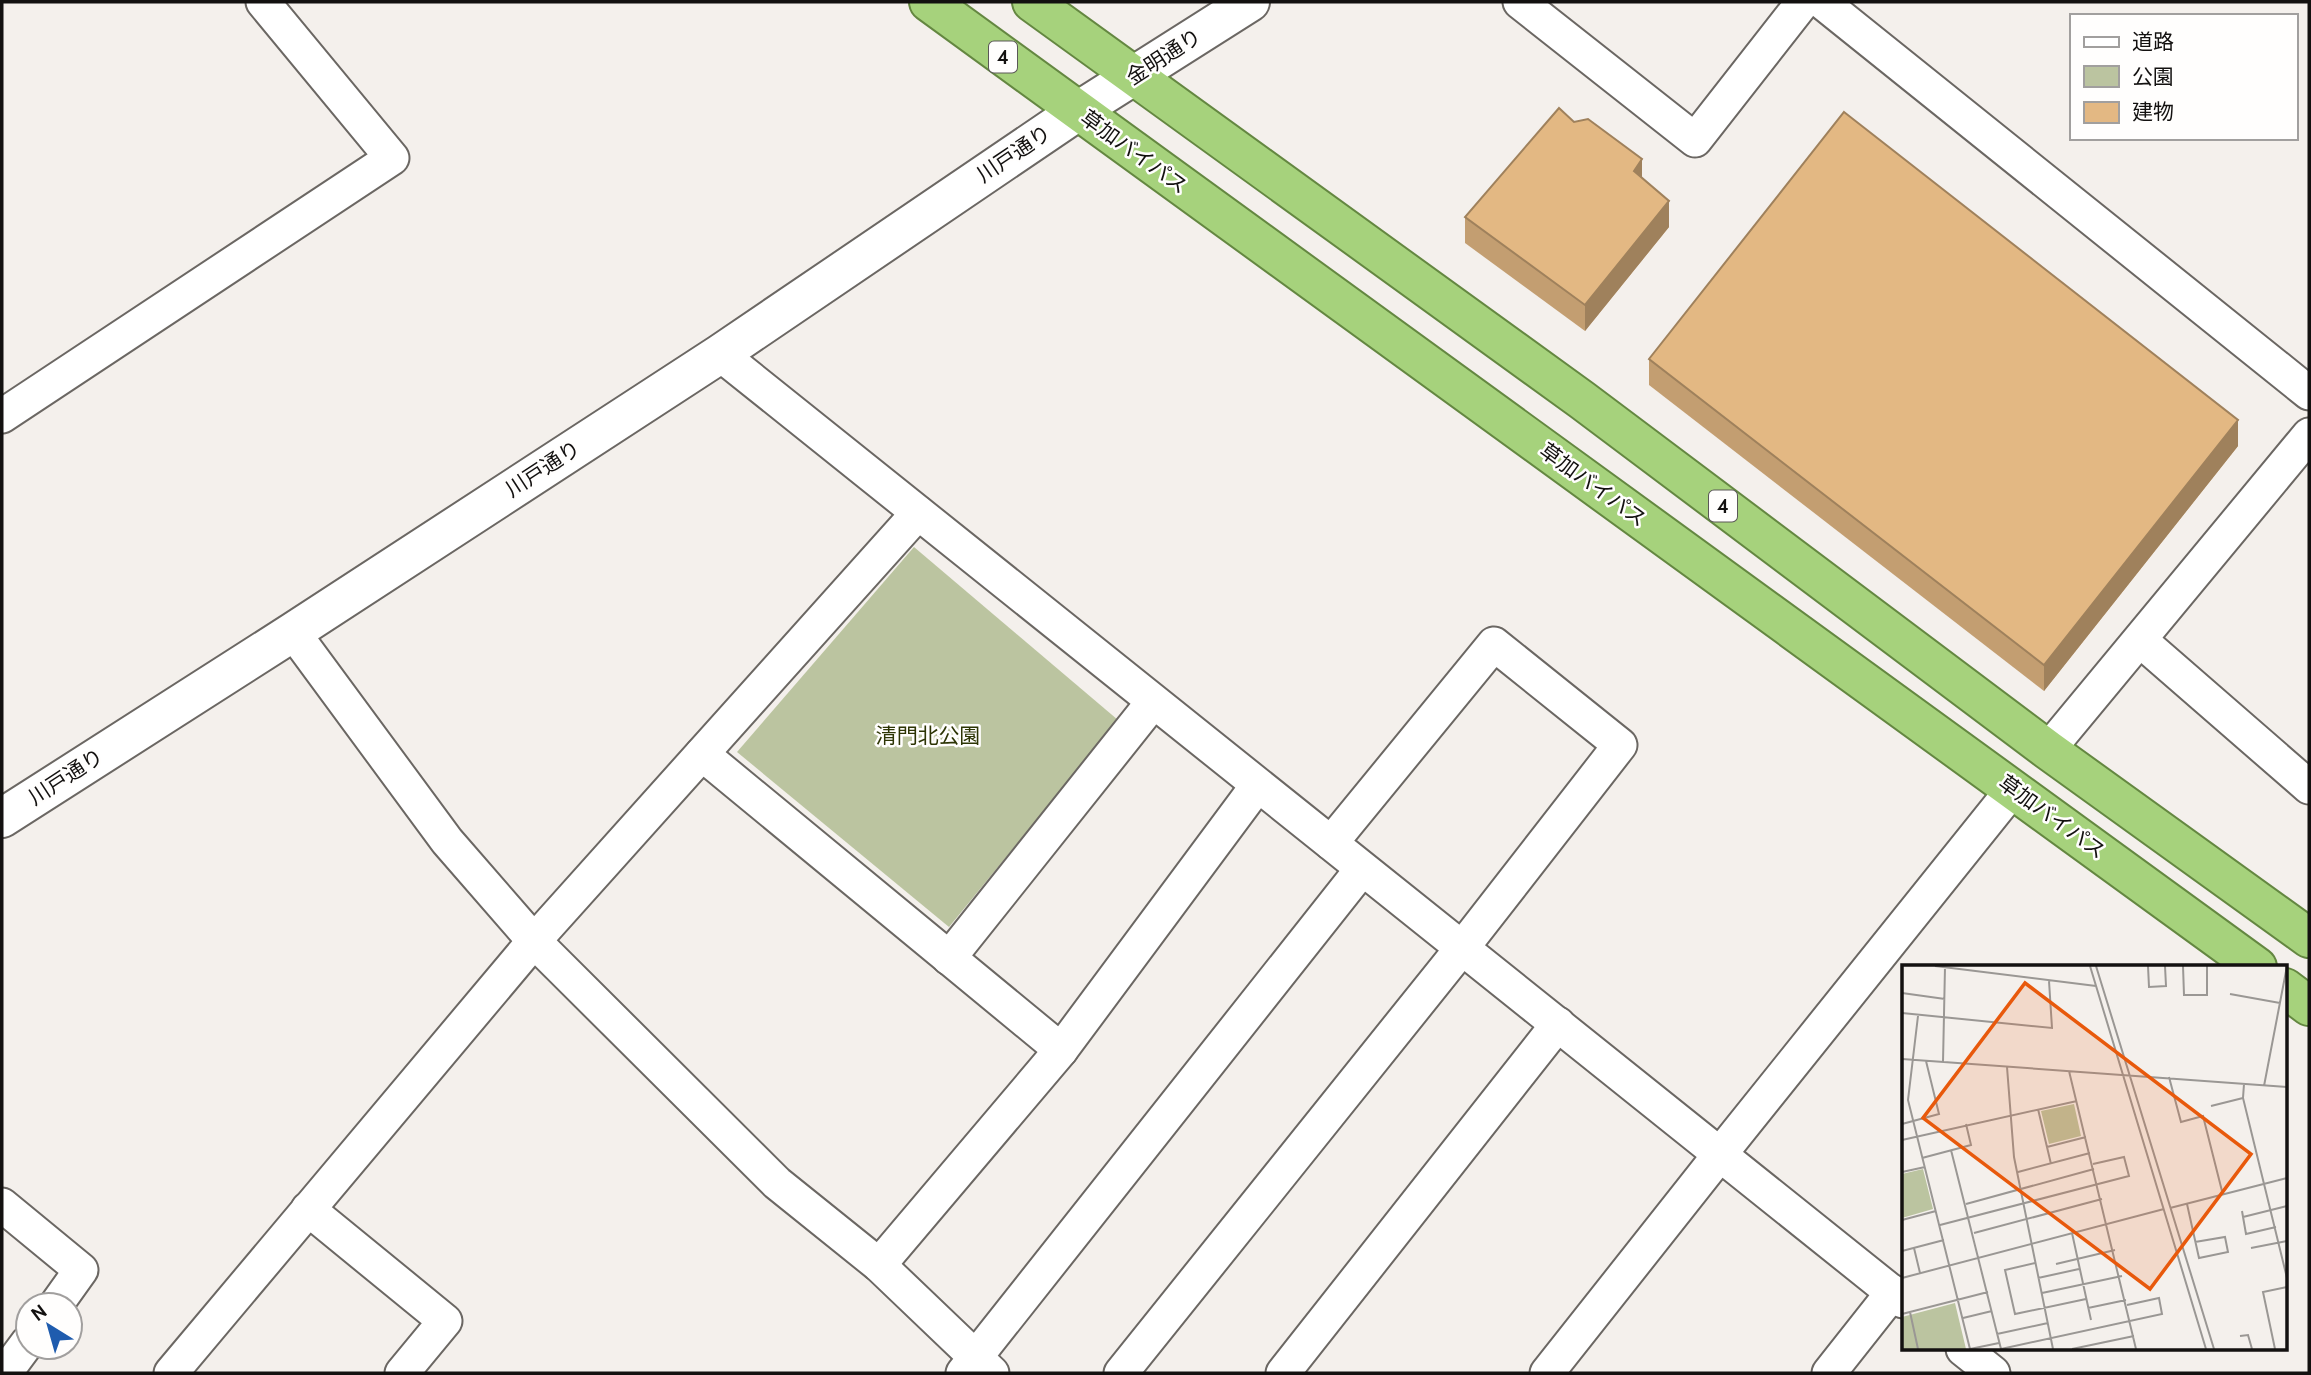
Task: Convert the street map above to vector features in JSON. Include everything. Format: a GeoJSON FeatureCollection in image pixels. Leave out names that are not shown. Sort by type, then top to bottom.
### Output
{"type":"FeatureCollection","features":[{"type":"Feature","properties":{"kind":"highway","name":"草加バイパス"},"geometry":{"type":"LineString","coordinates":[[929,2],[2254,965]]}},
{"type":"Feature","properties":{"kind":"highway","name":"4"},"geometry":{"type":"LineString","coordinates":[[1032,2],[1583,400],[2048,750],[2309,938]]}},
{"type":"Feature","properties":{"kind":"highway"},"geometry":{"type":"LineString","coordinates":[[2286,989],[2309,1006]]}},
{"type":"Feature","properties":{"kind":"street"},"geometry":{"type":"LineString","coordinates":[[2,416],[392,158],[263,2]]}},
{"type":"Feature","properties":{"kind":"street","name":"金明通り"},"geometry":{"type":"LineString","coordinates":[[1078,111],[1250,2]]}},
{"type":"Feature","properties":{"kind":"street"},"geometry":{"type":"LineString","coordinates":[[1520,2],[1695,140],[1803,2]]}},
{"type":"Feature","properties":{"kind":"street"},"geometry":{"type":"LineString","coordinates":[[1822,2],[2309,393]]}},
{"type":"Feature","properties":{"kind":"street","name":"川戸通り"},"geometry":{"type":"LineString","coordinates":[[2,818],[720,354],[1078,111]]}},
{"type":"Feature","properties":{"kind":"street"},"geometry":{"type":"LineString","coordinates":[[720,354],[1898,1296],[1829,1373]]}},
{"type":"Feature","properties":{"kind":"street"},"geometry":{"type":"LineString","coordinates":[[2048,750],[2309,435]]}},
{"type":"Feature","properties":{"kind":"street"},"geometry":{"type":"LineString","coordinates":[[170,1373],[534,941],[918,513]]}},
{"type":"Feature","properties":{"kind":"street"},"geometry":{"type":"LineString","coordinates":[[293,632],[447,841],[534,941],[778,1183],[879,1265],[977,1368],[1362,869]]}},
{"type":"Feature","properties":{"kind":"street"},"geometry":{"type":"LineString","coordinates":[[2140,640],[2309,787]]}},
{"type":"Feature","properties":{"kind":"street"},"geometry":{"type":"LineString","coordinates":[[1121,1373],[1462,948],[1620,746],[1494,644],[1331,843]]}},
{"type":"Feature","properties":{"kind":"street"},"geometry":{"type":"LineString","coordinates":[[949,958],[1153,702]]}},
{"type":"Feature","properties":{"kind":"street"},"geometry":{"type":"LineString","coordinates":[[702,754],[1061,1050]]}},
{"type":"Feature","properties":{"kind":"street"},"geometry":{"type":"LineString","coordinates":[[879,1265],[1061,1050],[1257,786]]}},
{"type":"Feature","properties":{"kind":"street"},"geometry":{"type":"LineString","coordinates":[[1547,1373],[2013,789]]}},
{"type":"Feature","properties":{"kind":"street"},"geometry":{"type":"LineString","coordinates":[[1283,1373],[1558,1024]]}},
{"type":"Feature","properties":{"kind":"street"},"geometry":{"type":"LineString","coordinates":[[2,1205],[81,1270],[66,1291]]}},
{"type":"Feature","properties":{"kind":"street"},"geometry":{"type":"LineString","coordinates":[[308,1209],[444,1321],[402,1373]]}},
{"type":"Feature","properties":{"kind":"street"},"geometry":{"type":"LineString","coordinates":[[1964,1350],[1993,1373]]}},
{"type":"Feature","properties":{"kind":"green space","name":"清門北公園"},"geometry":{"type":"Polygon","coordinates":[[[914,547],[1118,720],[949,927],[737,752],[914,547]]]}},
{"type":"Feature","properties":{"kind":"building"},"geometry":{"type":"Polygon","coordinates":[[[1559,108],[1574,122],[1588,119],[1642,159],[1634,171],[1669,201],[1585,305],[1465,217],[1559,108]]]}},
{"type":"Feature","properties":{"kind":"building"},"geometry":{"type":"Polygon","coordinates":[[[1844,112],[2238,420],[2044,665],[1649,359],[1844,112]]]}}]}
